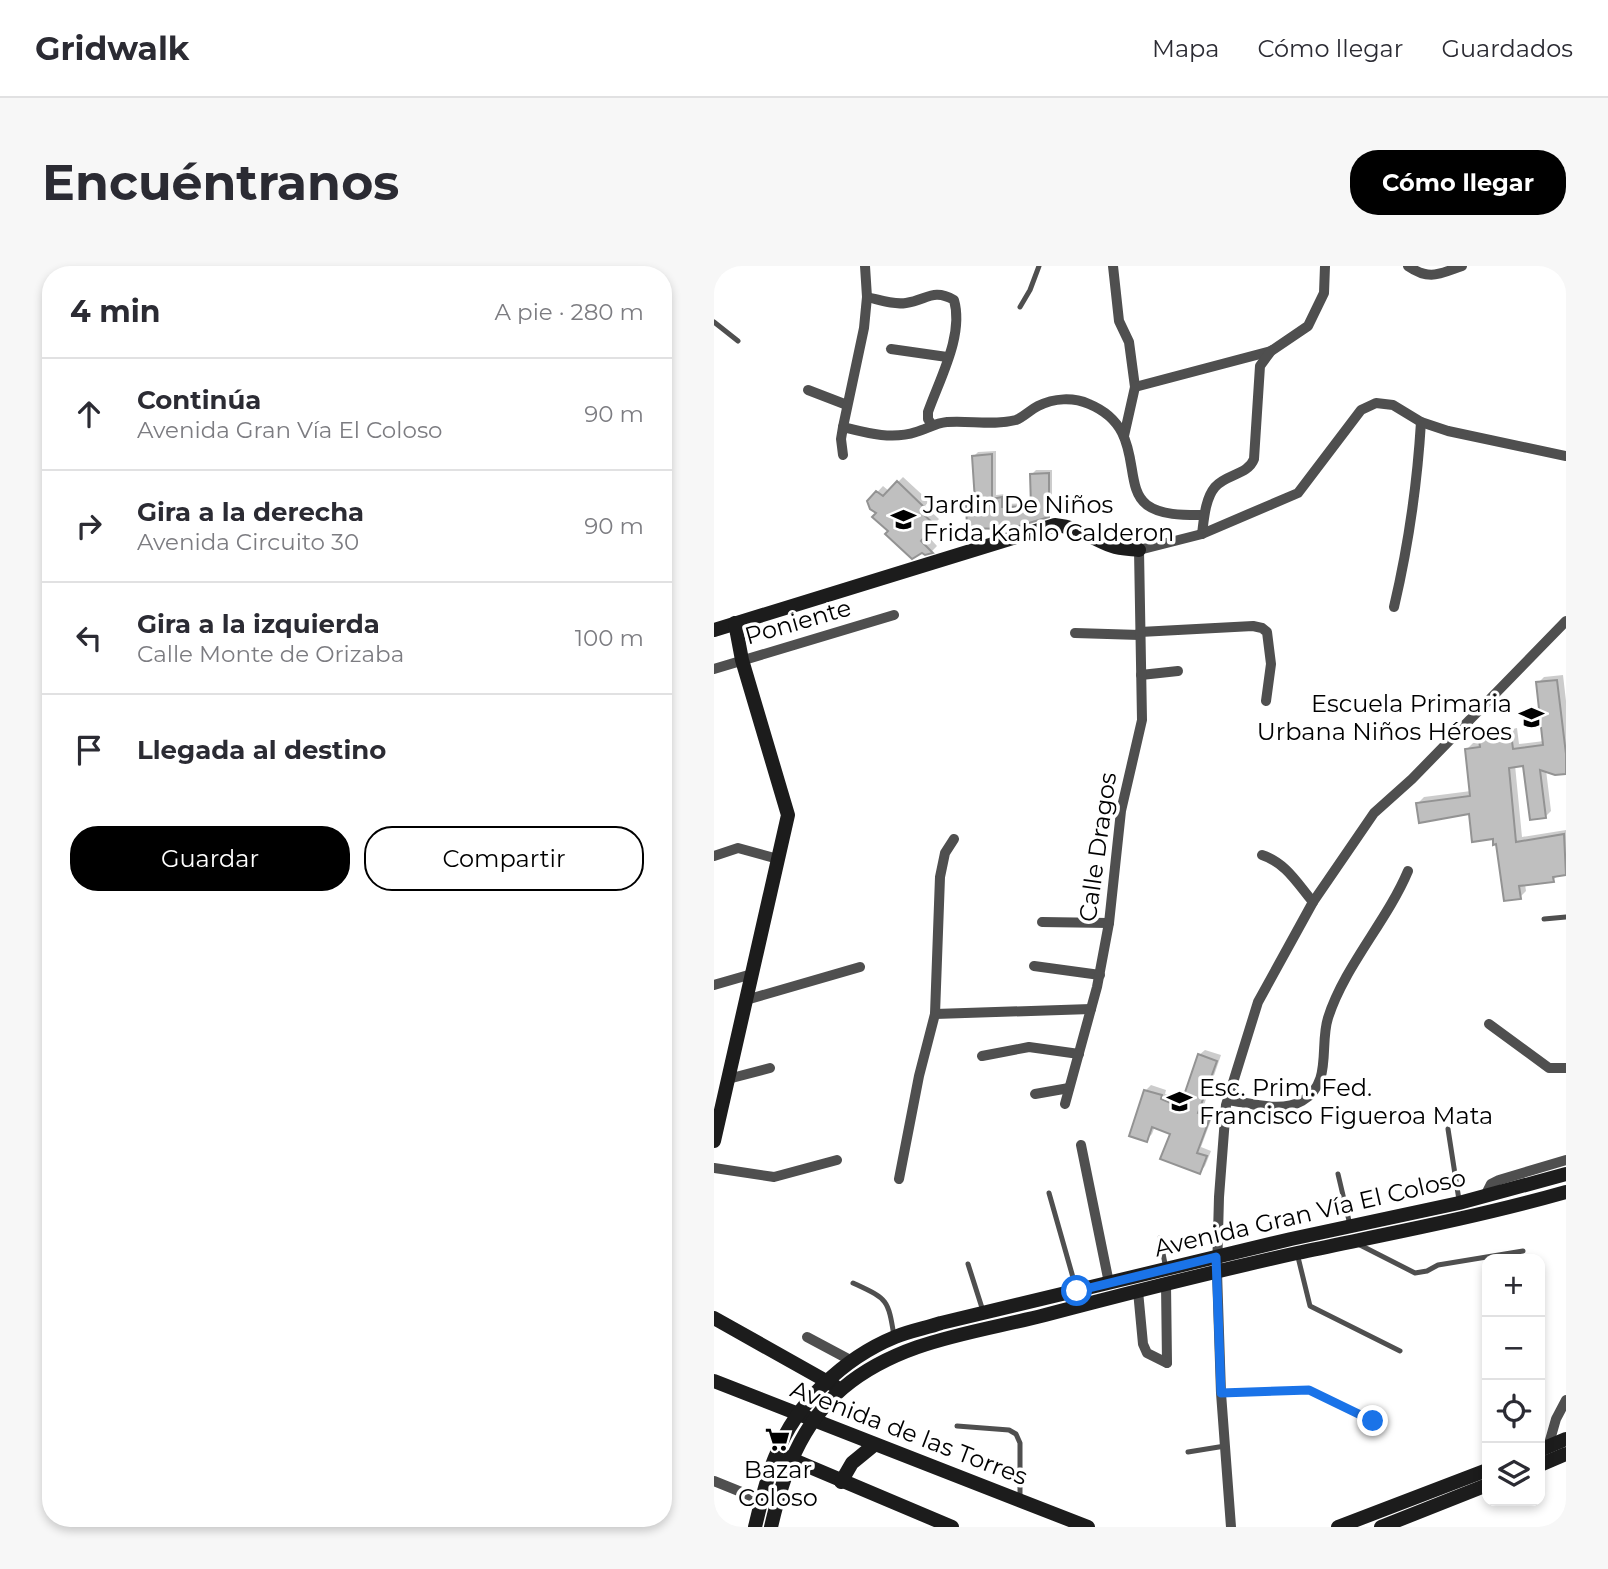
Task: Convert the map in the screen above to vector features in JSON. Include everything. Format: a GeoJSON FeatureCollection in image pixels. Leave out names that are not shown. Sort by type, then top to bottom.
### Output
{"type":"FeatureCollection","features":[{"type":"Feature","properties":{"kind":"main road"},"geometry":{"type":"LineString","coordinates":[[714,630],[1055,525],[1084,531],[1112,547],[1139,550]]}},
{"type":"Feature","properties":{"kind":"main road"},"geometry":{"type":"LineString","coordinates":[[714,1141],[788,815],[742,660],[735,623]]}},
{"type":"Feature","properties":{"kind":"main road","name":"Avenida Gran Vía El Coloso"},"geometry":{"type":"LineString","coordinates":[[755,1527],[776,1453],[800,1414],[827,1381],[852,1361],[894,1337],[1109,1283],[1166,1277],[1216,1265],[1350,1227],[1459,1203],[1566,1174]]}},
{"type":"Feature","properties":{"kind":"main road","name":"Avenida Gran Vía El Coloso"},"geometry":{"type":"LineString","coordinates":[[1216,1265],[1353,1242],[1499,1211],[1566,1192]]}},
{"type":"Feature","properties":{"kind":"main road","name":"Avenida Gran Vía El Coloso"},"geometry":{"type":"LineString","coordinates":[[771,1527],[790,1459],[814,1420],[841,1389],[859,1376],[900,1352],[945,1338],[1138,1291],[1166,1277]]}},
{"type":"Feature","properties":{"kind":"main road"},"geometry":{"type":"LineString","coordinates":[[714,1318],[841,1389]]}},
{"type":"Feature","properties":{"kind":"main road","name":"Avenida de las Torres"},"geometry":{"type":"LineString","coordinates":[[714,1381],[1088,1527]]}},
{"type":"Feature","properties":{"kind":"main road"},"geometry":{"type":"LineString","coordinates":[[1545,1448],[1566,1440]]}},
{"type":"Feature","properties":{"kind":"main road"},"geometry":{"type":"LineString","coordinates":[[841,1482],[852,1463],[874,1445]]}},
{"type":"Feature","properties":{"kind":"main road"},"geometry":{"type":"LineString","coordinates":[[776,1453],[952,1527]]}},
{"type":"Feature","properties":{"kind":"main road"},"geometry":{"type":"LineString","coordinates":[[1545,1463],[1566,1454]]}},
{"type":"Feature","properties":{"kind":"main road"},"geometry":{"type":"LineString","coordinates":[[1338,1527],[1482,1472]]}},
{"type":"Feature","properties":{"kind":"main road"},"geometry":{"type":"LineString","coordinates":[[1381,1527],[1482,1487]]}},
{"type":"Feature","properties":{"kind":"street"},"geometry":{"type":"LineString","coordinates":[[842,455],[843,427],[864,328],[867,297],[864,266]]}},
{"type":"Feature","properties":{"kind":"street"},"geometry":{"type":"LineString","coordinates":[[1113,266],[1119,321],[1129,342],[1135,387],[1124,436]]}},
{"type":"Feature","properties":{"kind":"street"},"geometry":{"type":"LineString","coordinates":[[1135,387],[1271,351],[1308,326],[1324,293],[1325,266]]}},
{"type":"Feature","properties":{"kind":"street"},"geometry":{"type":"LineString","coordinates":[[1408,266],[1432,276],[1462,266]]}},
{"type":"Feature","properties":{"kind":"street"},"geometry":{"type":"LineString","coordinates":[[867,297],[890,303],[907,303],[930,294],[944,295],[954,300],[958,313],[947,357],[928,412],[932,425]]}},
{"type":"Feature","properties":{"kind":"street"},"geometry":{"type":"LineString","coordinates":[[891,349],[947,357]]}},
{"type":"Feature","properties":{"kind":"street"},"geometry":{"type":"LineString","coordinates":[[1202,534],[1204,515],[1214,488],[1225,478],[1252,466],[1260,366],[1271,351]]}},
{"type":"Feature","properties":{"kind":"street"},"geometry":{"type":"LineString","coordinates":[[808,390],[847,405]]}},
{"type":"Feature","properties":{"kind":"street"},"geometry":{"type":"LineString","coordinates":[[843,427],[900,436],[947,422],[1002,422],[1019,419],[1038,406],[1059,398],[1089,404],[1111,417],[1124,436],[1131,454],[1137,493],[1145,504],[1185,515],[1204,515]]}},
{"type":"Feature","properties":{"kind":"street"},"geometry":{"type":"LineString","coordinates":[[1139,550],[1202,534],[1298,493],[1361,410],[1376,404],[1393,405],[1421,422],[1448,431],[1566,456]]}},
{"type":"Feature","properties":{"kind":"street"},"geometry":{"type":"LineString","coordinates":[[1394,607],[1409,540],[1421,422]]}},
{"type":"Feature","properties":{"kind":"street","name":"Calle Dragos"},"geometry":{"type":"LineString","coordinates":[[1065,1104],[1100,975],[1109,923],[1121,811],[1142,720],[1139,550]]}},
{"type":"Feature","properties":{"kind":"street","name":"Poniente"},"geometry":{"type":"LineString","coordinates":[[714,669],[894,615]]}},
{"type":"Feature","properties":{"kind":"street"},"geometry":{"type":"LineString","coordinates":[[1231,1527],[1221,1393],[1216,1265],[1227,1100],[1258,1002],[1313,902],[1374,813],[1412,779],[1566,621]]}},
{"type":"Feature","properties":{"kind":"street"},"geometry":{"type":"LineString","coordinates":[[1075,633],[1140,634],[1253,626],[1262,628],[1267,632],[1271,664],[1266,701]]}},
{"type":"Feature","properties":{"kind":"street"},"geometry":{"type":"LineString","coordinates":[[1141,675],[1178,671]]}},
{"type":"Feature","properties":{"kind":"street"},"geometry":{"type":"LineString","coordinates":[[899,1179],[919,1076],[935,1014],[940,877],[945,853],[954,839]]}},
{"type":"Feature","properties":{"kind":"street"},"geometry":{"type":"LineString","coordinates":[[714,856],[738,848],[778,859]]}},
{"type":"Feature","properties":{"kind":"street"},"geometry":{"type":"LineString","coordinates":[[1262,855],[1276,860],[1284,867],[1313,902]]}},
{"type":"Feature","properties":{"kind":"street"},"geometry":{"type":"LineString","coordinates":[[1227,1100],[1286,1107],[1303,1101],[1315,1089],[1322,1076],[1326,1023],[1332,1007],[1368,942],[1397,898],[1408,871]]}},
{"type":"Feature","properties":{"kind":"street"},"geometry":{"type":"LineString","coordinates":[[1042,922],[1109,923]]}},
{"type":"Feature","properties":{"kind":"street"},"geometry":{"type":"LineString","coordinates":[[1034,966],[1100,975]]}},
{"type":"Feature","properties":{"kind":"street"},"geometry":{"type":"LineString","coordinates":[[746,1000],[860,967]]}},
{"type":"Feature","properties":{"kind":"street"},"geometry":{"type":"LineString","coordinates":[[714,985],[752,974]]}},
{"type":"Feature","properties":{"kind":"street"},"geometry":{"type":"LineString","coordinates":[[935,1014],[1091,1009]]}},
{"type":"Feature","properties":{"kind":"street"},"geometry":{"type":"LineString","coordinates":[[1489,1024],[1549,1068],[1562,1068]]}},
{"type":"Feature","properties":{"kind":"street"},"geometry":{"type":"LineString","coordinates":[[982,1056],[1028,1047],[1079,1054]]}},
{"type":"Feature","properties":{"kind":"street"},"geometry":{"type":"LineString","coordinates":[[728,1079],[770,1068]]}},
{"type":"Feature","properties":{"kind":"street"},"geometry":{"type":"LineString","coordinates":[[1035,1094],[1069,1088]]}},
{"type":"Feature","properties":{"kind":"street"},"geometry":{"type":"LineString","coordinates":[[1082,1145],[1109,1283]]}},
{"type":"Feature","properties":{"kind":"street"},"geometry":{"type":"LineString","coordinates":[[714,1168],[774,1177],[837,1160]]}},
{"type":"Feature","properties":{"kind":"street"},"geometry":{"type":"LineString","coordinates":[[1485,1196],[1491,1184],[1499,1180],[1566,1160]]}},
{"type":"Feature","properties":{"kind":"street"},"geometry":{"type":"LineString","coordinates":[[1138,1291],[1143,1344],[1147,1353],[1167,1363],[1166,1277]]}},
{"type":"Feature","properties":{"kind":"street"},"geometry":{"type":"LineString","coordinates":[[807,1337],[852,1361]]}},
{"type":"Feature","properties":{"kind":"street"},"geometry":{"type":"LineString","coordinates":[[1545,1446],[1566,1399]]}},
{"type":"Feature","properties":{"kind":"street"},"geometry":{"type":"LineString","coordinates":[[714,1481],[761,1500]]}},
{"type":"Feature","properties":{"kind":"lane"},"geometry":{"type":"LineString","coordinates":[[1020,307],[1039,266]]}},
{"type":"Feature","properties":{"kind":"lane"},"geometry":{"type":"LineString","coordinates":[[714,322],[738,341]]}},
{"type":"Feature","properties":{"kind":"lane"},"geometry":{"type":"LineString","coordinates":[[1544,919],[1566,917]]}},
{"type":"Feature","properties":{"kind":"lane"},"geometry":{"type":"LineString","coordinates":[[1448,1129],[1459,1203]]}},
{"type":"Feature","properties":{"kind":"lane"},"geometry":{"type":"LineString","coordinates":[[1338,1174],[1350,1227]]}},
{"type":"Feature","properties":{"kind":"lane"},"geometry":{"type":"LineString","coordinates":[[1049,1193],[1077,1291]]}},
{"type":"Feature","properties":{"kind":"lane"},"geometry":{"type":"LineString","coordinates":[[1160,1238],[1166,1277]]}},
{"type":"Feature","properties":{"kind":"lane"},"geometry":{"type":"LineString","coordinates":[[1353,1242],[1415,1273],[1427,1272],[1438,1265],[1523,1251]]}},
{"type":"Feature","properties":{"kind":"lane"},"geometry":{"type":"LineString","coordinates":[[1297,1253],[1310,1306],[1400,1351]]}},
{"type":"Feature","properties":{"kind":"lane"},"geometry":{"type":"LineString","coordinates":[[968,1264],[984,1313]]}},
{"type":"Feature","properties":{"kind":"lane"},"geometry":{"type":"LineString","coordinates":[[853,1283],[880,1296],[890,1307],[894,1337]]}},
{"type":"Feature","properties":{"kind":"lane"},"geometry":{"type":"LineString","coordinates":[[1221,1393],[1309,1390],[1373,1421]]}},
{"type":"Feature","properties":{"kind":"lane"},"geometry":{"type":"LineString","coordinates":[[957,1426],[1009,1430],[1016,1434],[1020,1443],[1020,1501]]}},
{"type":"Feature","properties":{"kind":"lane"},"geometry":{"type":"LineString","coordinates":[[1188,1452],[1225,1446]]}},
{"type":"Feature","properties":{"kind":"building"},"geometry":{"type":"Polygon","coordinates":[[[992,454],[992,499],[1002,497],[1002,507],[1031,506],[1030,474],[1049,473],[1049,517],[1002,529],[967,528],[966,502],[975,501],[972,456],[992,454]]]}},
{"type":"Feature","properties":{"kind":"building"},"geometry":{"type":"Polygon","coordinates":[[[897,481],[925,508],[921,512],[935,525],[921,541],[933,553],[922,553],[912,559],[885,534],[888,531],[872,517],[876,513],[870,509],[867,501],[876,491],[883,496],[897,481]]]}},
{"type":"Feature","properties":{"kind":"building"},"geometry":{"type":"Polygon","coordinates":[[[1557,680],[1566,774],[1555,775],[1540,770],[1546,818],[1530,820],[1523,766],[1509,768],[1516,842],[1564,834],[1566,875],[1553,877],[1554,882],[1519,886],[1521,899],[1504,901],[1493,839],[1472,842],[1469,814],[1419,823],[1416,803],[1470,796],[1465,749],[1480,747],[1479,740],[1511,733],[1513,749],[1543,745],[1536,682],[1557,680]]]}},
{"type":"Feature","properties":{"kind":"building"},"geometry":{"type":"Polygon","coordinates":[[[1198,1054],[1217,1061],[1198,1113],[1210,1118],[1197,1153],[1207,1156],[1200,1174],[1160,1159],[1170,1134],[1152,1127],[1147,1142],[1129,1136],[1144,1090],[1162,1095],[1161,1099],[1180,1107],[1198,1054]]]}},
{"type":"Feature","properties":{"kind":"place","name":"Jardin De Niños Frida Kahlo Calderon"},"geometry":{"type":"Point","coordinates":[903,519]}},
{"type":"Feature","properties":{"kind":"place","name":"Escuela Primaria Urbana Niños Héroes"},"geometry":{"type":"Point","coordinates":[1532,718]}},
{"type":"Feature","properties":{"kind":"place","name":"Esc. Prim. Fed. Francisco Figueroa Mata"},"geometry":{"type":"Point","coordinates":[1179,1102]}},
{"type":"Feature","properties":{"kind":"place","name":"Bazar Coloso"},"geometry":{"type":"Point","coordinates":[778,1439]}},
{"type":"Feature","properties":{"kind":"route"},"geometry":{"type":"LineString","coordinates":[[1077,1291],[1216,1257],[1221,1393],[1309,1390],[1373,1421]]}}]}
